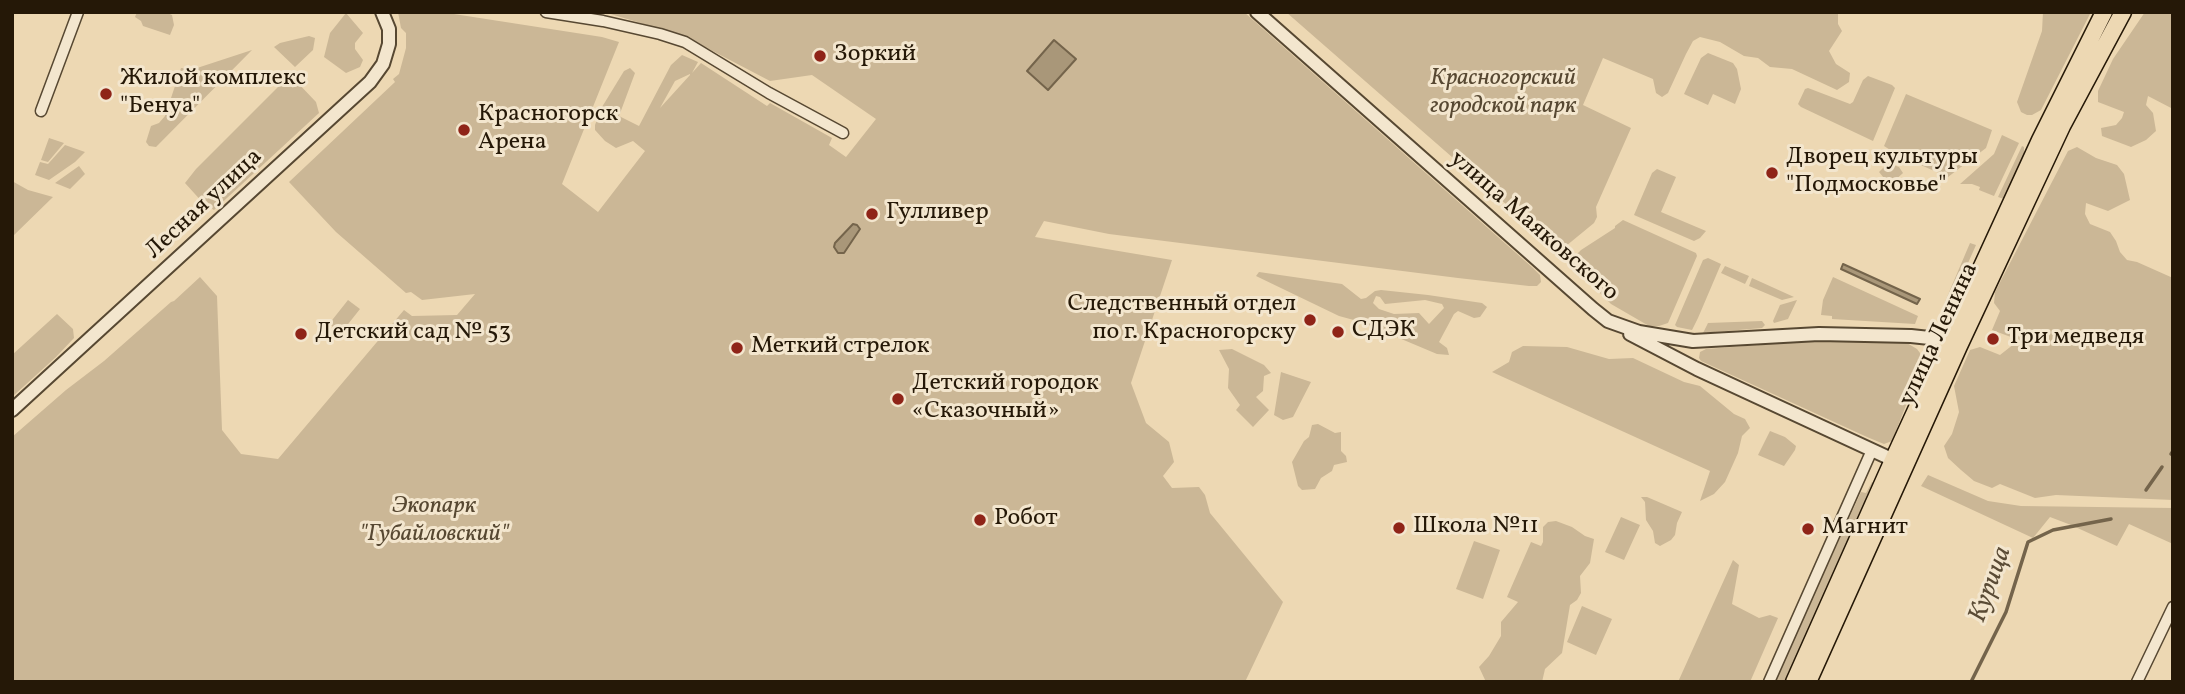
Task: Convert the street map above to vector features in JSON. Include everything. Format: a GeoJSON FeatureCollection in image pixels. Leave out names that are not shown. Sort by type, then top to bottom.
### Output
{"type":"FeatureCollection","features":[{"type":"Feature","properties":{"kind":"main road","name":"улица Ленина"},"geometry":{"type":"LineString","coordinates":[[1794,682],[1954,343],[2040,140],[2104,12]]}},
{"type":"Feature","properties":{"kind":"main road","name":"улица Ленина"},"geometry":{"type":"LineString","coordinates":[[1954,343],[2062,125],[2123,12]]}},
{"type":"Feature","properties":{"kind":"main road","name":"улица Ленина"},"geometry":{"type":"LineString","coordinates":[[1808,682],[1899,463]]}},
{"type":"Feature","properties":{"kind":"street"},"geometry":{"type":"LineString","coordinates":[[41,111],[78,12]]}},
{"type":"Feature","properties":{"kind":"street","name":"Лесная улица"},"geometry":{"type":"LineString","coordinates":[[12,410],[370,82],[383,64],[389,44],[389,29],[382,12]]}},
{"type":"Feature","properties":{"kind":"street"},"geometry":{"type":"LineString","coordinates":[[546,12],[603,21],[685,42],[769,93],[843,133]]}},
{"type":"Feature","properties":{"kind":"street","name":"улица Маяковского"},"geometry":{"type":"LineString","coordinates":[[1257,12],[1608,321],[1639,332],[1705,342],[1819,334],[1911,336],[1954,343]]}},
{"type":"Feature","properties":{"kind":"street"},"geometry":{"type":"LineString","coordinates":[[1608,321],[1697,369],[1899,463]]}},
{"type":"Feature","properties":{"kind":"street"},"geometry":{"type":"LineString","coordinates":[[1697,369],[1693,356],[1705,342]]}},
{"type":"Feature","properties":{"kind":"street"},"geometry":{"type":"LineString","coordinates":[[1769,682],[1872,450]]}},
{"type":"Feature","properties":{"kind":"street"},"geometry":{"type":"LineString","coordinates":[[2137,682],[2173,607]]}},
{"type":"Feature","properties":{"kind":"green space"},"geometry":{"type":"Polygon","coordinates":[[[137,12],[165,12],[172,15],[174,25],[170,35],[143,26],[135,17],[137,12]]]}},
{"type":"Feature","properties":{"kind":"green space","name":"Экопарк \"Губайловский\""},"geometry":{"type":"Polygon","coordinates":[[[398,12],[441,12],[602,37],[619,42],[562,184],[598,212],[645,151],[633,141],[616,148],[595,130],[602,107],[624,71],[630,68],[635,73],[619,116],[639,126],[671,65],[682,55],[698,62],[692,73],[701,63],[767,106],[770,103],[832,138],[829,145],[846,157],[876,119],[812,75],[770,81],[684,36],[604,12],[1244,12],[1533,268],[1540,275],[1541,282],[1537,286],[1529,286],[1458,278],[1109,234],[1044,221],[1035,237],[1172,260],[1131,383],[1146,423],[1169,442],[1174,462],[1163,476],[1172,488],[1199,487],[1205,495],[1210,513],[1283,602],[1245,682],[12,682],[12,437],[200,277],[217,296],[222,430],[241,454],[278,459],[404,310],[412,316],[457,315],[475,294],[422,300],[411,292],[406,293],[336,232],[289,182],[395,82],[393,79],[399,74],[406,48],[406,33],[401,28],[398,12]],[[690,75],[675,81],[660,108],[690,75]]]}},
{"type":"Feature","properties":{"kind":"green space","name":"Красногорский городской парк"},"geometry":{"type":"Polygon","coordinates":[[[1286,12],[1838,12],[1838,24],[1842,31],[1829,51],[1836,64],[1850,73],[1849,82],[1837,90],[1792,69],[1770,67],[1758,58],[1744,56],[1720,42],[1700,37],[1693,41],[1668,93],[1662,97],[1656,93],[1653,79],[1603,58],[1583,105],[1631,128],[1596,207],[1597,217],[1594,223],[1566,246],[1555,247],[1286,12]]]}},
{"type":"Feature","properties":{"kind":"green space"},"geometry":{"type":"Polygon","coordinates":[[[2043,12],[2091,12],[2041,110],[2027,115],[2021,112],[2017,102],[2042,31],[2043,12]]]}},
{"type":"Feature","properties":{"kind":"green space"},"geometry":{"type":"Polygon","coordinates":[[[2145,12],[2173,12],[2173,109],[2148,96],[2146,105],[2153,113],[2156,131],[2146,140],[2131,147],[2102,136],[2101,128],[2116,125],[2124,112],[2098,102],[2098,91],[2113,59],[2145,12]]]}},
{"type":"Feature","properties":{"kind":"green space"},"geometry":{"type":"Polygon","coordinates":[[[346,13],[363,33],[355,43],[355,49],[363,60],[360,67],[346,73],[324,57],[330,33],[346,13]]]}},
{"type":"Feature","properties":{"kind":"green space"},"geometry":{"type":"Polygon","coordinates":[[[309,36],[315,38],[313,50],[295,67],[274,47],[280,43],[309,36]]]}},
{"type":"Feature","properties":{"kind":"green space"},"geometry":{"type":"Polygon","coordinates":[[[252,50],[156,147],[149,146],[146,142],[151,126],[159,123],[165,116],[181,68],[194,69],[252,50]]]}},
{"type":"Feature","properties":{"kind":"green space"},"geometry":{"type":"Polygon","coordinates":[[[1708,53],[1733,63],[1737,69],[1741,89],[1735,104],[1713,94],[1708,105],[1684,94],[1701,58],[1708,53]]]}},
{"type":"Feature","properties":{"kind":"green space"},"geometry":{"type":"Polygon","coordinates":[[[1868,76],[1895,88],[1873,141],[1798,104],[1808,88],[1850,104],[1868,76]]]}},
{"type":"Feature","properties":{"kind":"green space"},"geometry":{"type":"Polygon","coordinates":[[[288,77],[296,81],[316,102],[319,113],[214,210],[204,204],[185,183],[288,77]]]}},
{"type":"Feature","properties":{"kind":"green space"},"geometry":{"type":"Polygon","coordinates":[[[1906,94],[1992,130],[1986,148],[1948,177],[1884,146],[1906,94]]]}},
{"type":"Feature","properties":{"kind":"green space"},"geometry":{"type":"Polygon","coordinates":[[[2002,135],[2019,143],[1994,196],[1972,184],[1960,184],[1994,154],[2002,135]]]}},
{"type":"Feature","properties":{"kind":"green space"},"geometry":{"type":"Polygon","coordinates":[[[49,138],[64,143],[48,162],[41,160],[49,138]]]}},
{"type":"Feature","properties":{"kind":"green space"},"geometry":{"type":"Polygon","coordinates":[[[65,145],[85,152],[49,180],[35,175],[40,162],[48,164],[65,145]]]}},
{"type":"Feature","properties":{"kind":"green space"},"geometry":{"type":"Polygon","coordinates":[[[2022,146],[2024,156],[2004,199],[1998,197],[2022,146]]]}},
{"type":"Feature","properties":{"kind":"green space"},"geometry":{"type":"Polygon","coordinates":[[[2077,147],[2096,158],[2117,165],[2124,174],[2130,200],[2108,211],[2086,203],[2085,214],[2090,224],[2110,232],[2127,260],[2173,278],[2173,500],[2056,495],[2035,498],[2000,484],[1992,488],[1974,481],[1961,470],[1948,458],[1944,446],[1952,434],[1959,412],[1954,386],[1970,350],[1980,347],[2000,355],[2019,340],[1992,330],[2000,311],[1994,303],[1995,292],[2068,151],[2077,147]]]}},
{"type":"Feature","properties":{"kind":"green space"},"geometry":{"type":"Polygon","coordinates":[[[1888,163],[1899,167],[1903,173],[1892,183],[1888,183],[1879,172],[1888,163]]]}},
{"type":"Feature","properties":{"kind":"green space"},"geometry":{"type":"Polygon","coordinates":[[[79,166],[85,174],[70,189],[55,183],[79,166]]]}},
{"type":"Feature","properties":{"kind":"green space"},"geometry":{"type":"Polygon","coordinates":[[[1657,169],[1676,177],[1661,212],[1706,231],[1700,238],[1694,241],[1634,215],[1652,173],[1657,169]]]}},
{"type":"Feature","properties":{"kind":"green space"},"geometry":{"type":"Polygon","coordinates":[[[12,181],[28,190],[53,197],[12,237],[12,181]]]}},
{"type":"Feature","properties":{"kind":"green space"},"geometry":{"type":"Polygon","coordinates":[[[1623,220],[1696,253],[1668,323],[1649,326],[1611,304],[1570,263],[1581,250],[1623,220]]]}},
{"type":"Feature","properties":{"kind":"green space"},"geometry":{"type":"Polygon","coordinates":[[[1970,243],[1976,245],[1949,306],[1944,304],[1970,243]]]}},
{"type":"Feature","properties":{"kind":"green space"},"geometry":{"type":"Polygon","coordinates":[[[1708,258],[1721,264],[1698,318],[1692,330],[1677,327],[1675,325],[1703,260],[1708,258]]]}},
{"type":"Feature","properties":{"kind":"green space"},"geometry":{"type":"Polygon","coordinates":[[[1725,266],[1749,276],[1745,284],[1721,273],[1725,266]]]}},
{"type":"Feature","properties":{"kind":"green space"},"geometry":{"type":"Polygon","coordinates":[[[1259,272],[1342,284],[1361,299],[1381,290],[1482,303],[1487,307],[1480,317],[1474,318],[1458,311],[1454,314],[1439,342],[1447,348],[1449,355],[1437,354],[1361,322],[1339,316],[1256,276],[1259,272]],[[1376,296],[1373,303],[1379,309],[1394,314],[1419,313],[1429,324],[1444,308],[1442,304],[1425,300],[1385,304],[1376,296]]]}},
{"type":"Feature","properties":{"kind":"green space"},"geometry":{"type":"Polygon","coordinates":[[[1833,277],[1918,316],[1915,324],[1832,319],[1832,316],[1821,315],[1823,300],[1833,277]]]}},
{"type":"Feature","properties":{"kind":"green space"},"geometry":{"type":"Polygon","coordinates":[[[1752,278],[1794,297],[1782,300],[1749,286],[1752,278]]]}},
{"type":"Feature","properties":{"kind":"green space"},"geometry":{"type":"Polygon","coordinates":[[[348,300],[360,309],[341,333],[329,324],[348,300]]]}},
{"type":"Feature","properties":{"kind":"green space"},"geometry":{"type":"Polygon","coordinates":[[[1797,300],[1788,319],[1774,323],[1780,305],[1797,300]]]}},
{"type":"Feature","properties":{"kind":"green space"},"geometry":{"type":"Polygon","coordinates":[[[57,314],[73,329],[74,338],[12,397],[12,355],[57,314]]]}},
{"type":"Feature","properties":{"kind":"green space"},"geometry":{"type":"Polygon","coordinates":[[[1762,321],[1765,325],[1762,328],[1703,333],[1708,323],[1762,321]]]}},
{"type":"Feature","properties":{"kind":"green space"},"geometry":{"type":"Polygon","coordinates":[[[1811,341],[1907,343],[1917,349],[1921,367],[1892,441],[1884,444],[1867,437],[1699,358],[1700,352],[1706,349],[1811,341]]]}},
{"type":"Feature","properties":{"kind":"green space"},"geometry":{"type":"Polygon","coordinates":[[[1523,346],[1567,347],[1609,359],[1633,358],[1684,382],[1700,386],[1734,414],[1745,419],[1750,428],[1742,436],[1738,453],[1725,482],[1714,494],[1700,501],[1710,471],[1492,372],[1509,362],[1512,352],[1523,346]]]}},
{"type":"Feature","properties":{"kind":"green space"},"geometry":{"type":"Polygon","coordinates":[[[1232,349],[1264,365],[1271,373],[1264,376],[1263,391],[1256,397],[1269,410],[1253,427],[1236,410],[1240,405],[1228,388],[1229,369],[1219,350],[1232,349]]]}},
{"type":"Feature","properties":{"kind":"green space"},"geometry":{"type":"Polygon","coordinates":[[[1281,372],[1311,382],[1293,417],[1283,420],[1274,415],[1281,372]]]}},
{"type":"Feature","properties":{"kind":"green space"},"geometry":{"type":"Polygon","coordinates":[[[1318,424],[1335,433],[1341,432],[1341,451],[1347,462],[1334,465],[1332,471],[1321,478],[1315,489],[1302,490],[1298,486],[1292,462],[1309,437],[1312,425],[1318,424]]]}},
{"type":"Feature","properties":{"kind":"green space"},"geometry":{"type":"Polygon","coordinates":[[[1770,431],[1785,437],[1796,446],[1784,466],[1758,455],[1770,431]]]}},
{"type":"Feature","properties":{"kind":"green space"},"geometry":{"type":"Polygon","coordinates":[[[1928,475],[1988,501],[2021,506],[2173,508],[2173,544],[2129,524],[2117,546],[2050,517],[2033,538],[1921,486],[1928,475]]]}},
{"type":"Feature","properties":{"kind":"green space"},"geometry":{"type":"Polygon","coordinates":[[[1872,482],[1875,483],[1784,682],[1774,682],[1861,492],[1866,493],[1872,482]]]}},
{"type":"Feature","properties":{"kind":"green space"},"geometry":{"type":"Polygon","coordinates":[[[1641,497],[1682,512],[1675,535],[1660,546],[1655,543],[1653,531],[1646,520],[1645,502],[1641,497]]]}},
{"type":"Feature","properties":{"kind":"green space"},"geometry":{"type":"Polygon","coordinates":[[[1621,517],[1640,525],[1624,560],[1605,552],[1621,517]]]}},
{"type":"Feature","properties":{"kind":"green space"},"geometry":{"type":"Polygon","coordinates":[[[1556,521],[1594,539],[1590,563],[1580,576],[1581,593],[1570,605],[1562,653],[1545,669],[1542,682],[1486,682],[1479,667],[1501,636],[1501,622],[1518,602],[1507,597],[1531,542],[1541,546],[1543,527],[1548,522],[1556,521]]]}},
{"type":"Feature","properties":{"kind":"green space"},"geometry":{"type":"Polygon","coordinates":[[[1474,541],[1500,550],[1483,599],[1456,589],[1474,541]]]}},
{"type":"Feature","properties":{"kind":"green space"},"geometry":{"type":"Polygon","coordinates":[[[1733,560],[1739,565],[1732,604],[1759,618],[1770,615],[1778,618],[1750,682],[1678,682],[1733,560]]]}},
{"type":"Feature","properties":{"kind":"green space"},"geometry":{"type":"Polygon","coordinates":[[[1582,606],[1612,619],[1596,655],[1567,642],[1582,606]]]}},
{"type":"Feature","properties":{"kind":"shaded area"},"geometry":{"type":"Polygon","coordinates":[[[1054,40],[1076,59],[1048,90],[1027,71],[1054,40]]]}},
{"type":"Feature","properties":{"kind":"shaded area"},"geometry":{"type":"Polygon","coordinates":[[[853,224],[860,229],[844,253],[838,253],[834,247],[835,243],[853,224]]]}},
{"type":"Feature","properties":{"kind":"shaded area"},"geometry":{"type":"Polygon","coordinates":[[[1843,264],[1920,299],[1917,304],[1841,269],[1843,264]]]}},
{"type":"Feature","properties":{"kind":"waterway","name":"Курица"},"geometry":{"type":"LineString","coordinates":[[2146,490],[2162,467]]}},
{"type":"Feature","properties":{"kind":"waterway","name":"Курица"},"geometry":{"type":"LineString","coordinates":[[1971,682],[2006,612],[2028,542],[2053,530],[2111,519]]}},
{"type":"Feature","properties":{"kind":"place","name":"Зоркий"},"geometry":{"type":"Point","coordinates":[820,56]}},
{"type":"Feature","properties":{"kind":"place","name":"Жилой комплекс \"Бенуа\""},"geometry":{"type":"Point","coordinates":[106,94]}},
{"type":"Feature","properties":{"kind":"place","name":"Красногорск Арена"},"geometry":{"type":"Point","coordinates":[464,130]}},
{"type":"Feature","properties":{"kind":"place","name":"Дворец культуры \"Подмосковье\""},"geometry":{"type":"Point","coordinates":[1772,173]}},
{"type":"Feature","properties":{"kind":"place","name":"Гулливер"},"geometry":{"type":"Point","coordinates":[872,214]}},
{"type":"Feature","properties":{"kind":"place","name":"Следственный отдел по г. Красногорску"},"geometry":{"type":"Point","coordinates":[1310,320]}},
{"type":"Feature","properties":{"kind":"place","name":"СДЭК"},"geometry":{"type":"Point","coordinates":[1338,332]}},
{"type":"Feature","properties":{"kind":"place","name":"Детский сад № 53"},"geometry":{"type":"Point","coordinates":[301,334]}},
{"type":"Feature","properties":{"kind":"place","name":"Три медведя"},"geometry":{"type":"Point","coordinates":[1993,339]}},
{"type":"Feature","properties":{"kind":"place","name":"Меткий стрелок"},"geometry":{"type":"Point","coordinates":[737,348]}},
{"type":"Feature","properties":{"kind":"place","name":"Детский городок «Сказочный»"},"geometry":{"type":"Point","coordinates":[898,399]}},
{"type":"Feature","properties":{"kind":"place","name":"Робот"},"geometry":{"type":"Point","coordinates":[980,520]}},
{"type":"Feature","properties":{"kind":"place","name":"Школа №11"},"geometry":{"type":"Point","coordinates":[1399,528]}},
{"type":"Feature","properties":{"kind":"place","name":"Магнит"},"geometry":{"type":"Point","coordinates":[1808,529]}}]}
